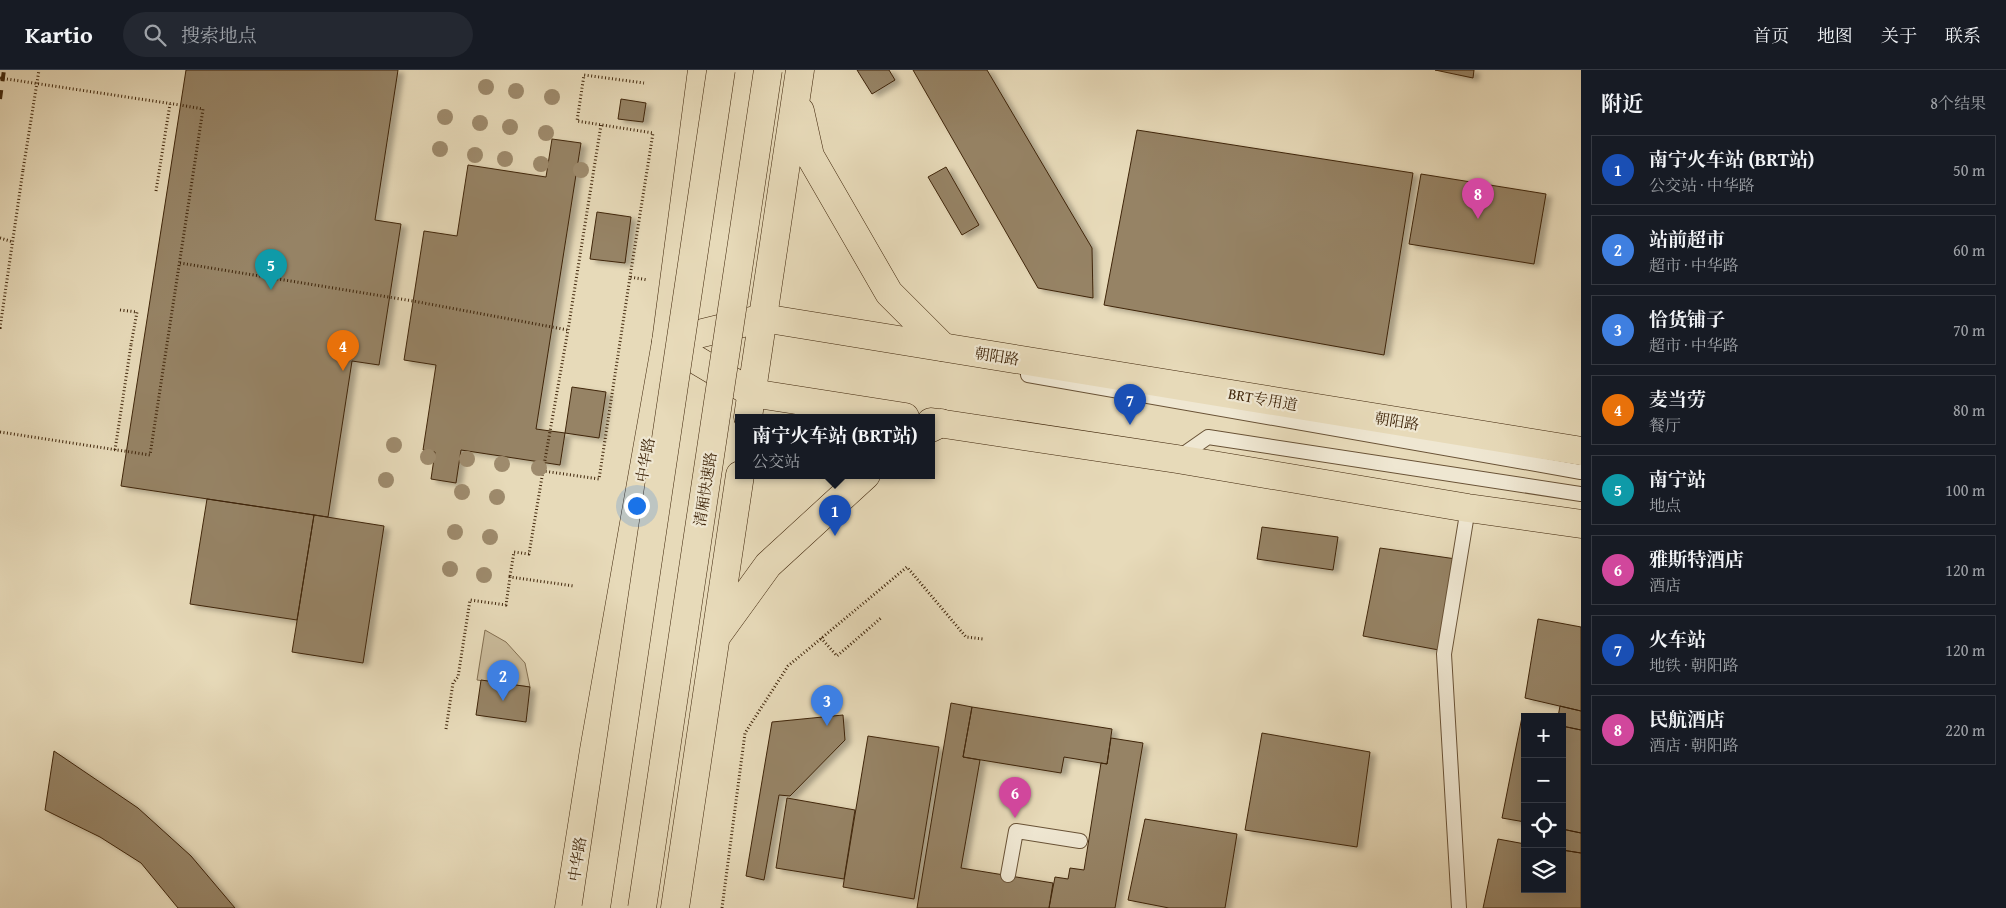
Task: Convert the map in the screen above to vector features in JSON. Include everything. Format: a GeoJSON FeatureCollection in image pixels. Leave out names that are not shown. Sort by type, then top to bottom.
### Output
{"type":"FeatureCollection","features":[{"type":"Feature","properties":{"kind":"main road","name":"中华路"},"geometry":{"type":"LineString","coordinates":[[569,908],[594,750],[666,342],[702,70]]}},
{"type":"Feature","properties":{"kind":"main road"},"geometry":{"type":"LineString","coordinates":[[596,908],[722,70]]}},
{"type":"Feature","properties":{"kind":"main road","name":"清厢快速路"},"geometry":{"type":"LineString","coordinates":[[642,908],[768,70]]}},
{"type":"Feature","properties":{"kind":"main road"},"geometry":{"type":"LineString","coordinates":[[750,405],[798,81]]}},
{"type":"Feature","properties":{"kind":"main road"},"geometry":{"type":"LineString","coordinates":[[798,81],[810,156],[889,293],[943,347]]}},
{"type":"Feature","properties":{"kind":"main road","name":"朝阳路"},"geometry":{"type":"LineString","coordinates":[[666,342],[763,318],[1581,451]]}},
{"type":"Feature","properties":{"kind":"main road"},"geometry":{"type":"LineString","coordinates":[[666,342],[750,405],[866,414]]}},
{"type":"Feature","properties":{"kind":"main road"},"geometry":{"type":"LineString","coordinates":[[935,424],[1177,459],[1468,508],[1581,524]]}},
{"type":"Feature","properties":{"kind":"main road"},"geometry":{"type":"LineString","coordinates":[[675,908],[739,479]]}},
{"type":"Feature","properties":{"kind":"main road"},"geometry":{"type":"LineString","coordinates":[[716,637],[768,565],[862,479]]}},
{"type":"Feature","properties":{"kind":"lane","name":"BRT专用道"},"geometry":{"type":"LineString","coordinates":[[943,347],[998,370],[1581,472]]}},
{"type":"Feature","properties":{"kind":"lane"},"geometry":{"type":"LineString","coordinates":[[1177,459],[1208,437],[1581,494]]}},
{"type":"Feature","properties":{"kind":"lane"},"geometry":{"type":"LineString","coordinates":[[1459,908],[1444,654],[1468,508]]}},
{"type":"Feature","properties":{"kind":"lane"},"geometry":{"type":"LineString","coordinates":[[1008,876],[1016,831],[1080,841]]}},
{"type":"Feature","properties":{"kind":"path"},"geometry":{"type":"LineString","coordinates":[[0,329],[39,70]]}},
{"type":"Feature","properties":{"kind":"path"},"geometry":{"type":"LineString","coordinates":[[543,471],[599,479],[653,133],[577,121],[584,75],[644,83]]}},
{"type":"Feature","properties":{"kind":"path"},"geometry":{"type":"LineString","coordinates":[[0,78],[203,109],[150,455],[0,432]]}},
{"type":"Feature","properties":{"kind":"path"},"geometry":{"type":"LineString","coordinates":[[156,191],[170,104]]}},
{"type":"Feature","properties":{"kind":"path"},"geometry":{"type":"LineString","coordinates":[[446,729],[454,683],[458,677],[470,600],[506,605],[514,552],[530,554],[601,125]]}},
{"type":"Feature","properties":{"kind":"path"},"geometry":{"type":"LineString","coordinates":[[0,238],[13,242]]}},
{"type":"Feature","properties":{"kind":"path"},"geometry":{"type":"LineString","coordinates":[[180,263],[413,301],[568,330]]}},
{"type":"Feature","properties":{"kind":"path"},"geometry":{"type":"LineString","coordinates":[[630,278],[648,280]]}},
{"type":"Feature","properties":{"kind":"path"},"geometry":{"type":"LineString","coordinates":[[115,450],[137,312],[120,310]]}},
{"type":"Feature","properties":{"kind":"path"},"geometry":{"type":"LineString","coordinates":[[722,908],[745,733],[788,666],[907,567],[966,637],[983,639]]}},
{"type":"Feature","properties":{"kind":"path"},"geometry":{"type":"LineString","coordinates":[[510,576],[574,586]]}},
{"type":"Feature","properties":{"kind":"path"},"geometry":{"type":"LineString","coordinates":[[822,638],[837,656],[881,618]]}},
{"type":"Feature","properties":{"kind":"shaded area"},"geometry":{"type":"Polygon","coordinates":[[[485,630],[506,642],[525,663],[530,687],[477,680],[485,630]]]}},
{"type":"Feature","properties":{"kind":"building"},"geometry":{"type":"Polygon","coordinates":[[[186,70],[398,70],[375,220],[401,224],[379,365],[352,361],[328,517],[121,486],[186,70]]]}},
{"type":"Feature","properties":{"kind":"building"},"geometry":{"type":"Polygon","coordinates":[[[857,70],[889,70],[895,80],[872,94],[857,70]]]}},
{"type":"Feature","properties":{"kind":"building"},"geometry":{"type":"Polygon","coordinates":[[[913,70],[987,70],[1092,248],[1093,298],[1038,288],[913,70]]]}},
{"type":"Feature","properties":{"kind":"building"},"geometry":{"type":"Polygon","coordinates":[[[1435,70],[1474,70],[1473,78],[1435,70]]]}},
{"type":"Feature","properties":{"kind":"building"},"geometry":{"type":"Polygon","coordinates":[[[621,99],[646,103],[643,122],[618,119],[621,99]]]}},
{"type":"Feature","properties":{"kind":"building"},"geometry":{"type":"Polygon","coordinates":[[[1137,130],[1413,173],[1384,355],[1104,305],[1137,130]]]}},
{"type":"Feature","properties":{"kind":"building"},"geometry":{"type":"Polygon","coordinates":[[[552,139],[581,143],[536,429],[565,433],[560,465],[461,450],[456,483],[431,479],[435,452],[423,450],[436,365],[404,360],[424,231],[457,236],[468,165],[546,177],[552,139]]]}},
{"type":"Feature","properties":{"kind":"building"},"geometry":{"type":"Polygon","coordinates":[[[946,167],[979,225],[962,235],[928,177],[946,167]]]}},
{"type":"Feature","properties":{"kind":"building"},"geometry":{"type":"Polygon","coordinates":[[[1421,174],[1546,194],[1534,264],[1409,244],[1421,174]]]}},
{"type":"Feature","properties":{"kind":"building"},"geometry":{"type":"Polygon","coordinates":[[[597,212],[631,217],[625,263],[590,259],[597,212]]]}},
{"type":"Feature","properties":{"kind":"building"},"geometry":{"type":"Polygon","coordinates":[[[572,387],[606,392],[599,438],[565,433],[572,387]]]}},
{"type":"Feature","properties":{"kind":"building"},"geometry":{"type":"Polygon","coordinates":[[[207,499],[314,515],[297,620],[190,604],[207,499]]]}},
{"type":"Feature","properties":{"kind":"building"},"geometry":{"type":"Polygon","coordinates":[[[314,515],[384,526],[363,663],[292,652],[314,515]]]}},
{"type":"Feature","properties":{"kind":"building"},"geometry":{"type":"Polygon","coordinates":[[[1262,527],[1338,537],[1333,570],[1257,559],[1262,527]]]}},
{"type":"Feature","properties":{"kind":"building"},"geometry":{"type":"Polygon","coordinates":[[[1380,548],[1456,559],[1439,650],[1363,636],[1380,548]]]}},
{"type":"Feature","properties":{"kind":"building"},"geometry":{"type":"Polygon","coordinates":[[[1538,619],[1581,627],[1581,711],[1525,698],[1538,619]]]}},
{"type":"Feature","properties":{"kind":"building"},"geometry":{"type":"Polygon","coordinates":[[[481,680],[530,687],[526,722],[476,715],[481,680]]]}},
{"type":"Feature","properties":{"kind":"building"},"geometry":{"type":"Polygon","coordinates":[[[951,703],[972,707],[963,757],[980,760],[961,868],[1053,883],[1049,908],[917,908],[951,703]]]}},
{"type":"Feature","properties":{"kind":"building"},"geometry":{"type":"Polygon","coordinates":[[[1560,706],[1581,711],[1581,730],[1566,727],[1566,713],[1559,713],[1560,706]]]}},
{"type":"Feature","properties":{"kind":"building"},"geometry":{"type":"Polygon","coordinates":[[[972,707],[1112,729],[1107,764],[1064,757],[1061,773],[963,757],[972,707]]]}},
{"type":"Feature","properties":{"kind":"building"},"geometry":{"type":"Polygon","coordinates":[[[843,715],[845,740],[790,796],[779,795],[764,880],[746,876],[772,722],[843,715]]]}},
{"type":"Feature","properties":{"kind":"building"},"geometry":{"type":"Polygon","coordinates":[[[1521,722],[1521,821],[1502,818],[1521,722]]]}},
{"type":"Feature","properties":{"kind":"building"},"geometry":{"type":"Polygon","coordinates":[[[1566,727],[1581,730],[1581,833],[1566,830],[1566,727]]]}},
{"type":"Feature","properties":{"kind":"building"},"geometry":{"type":"Polygon","coordinates":[[[1262,733],[1370,752],[1357,847],[1245,830],[1262,733]]]}},
{"type":"Feature","properties":{"kind":"building"},"geometry":{"type":"Polygon","coordinates":[[[868,736],[939,747],[914,899],[843,887],[868,736]]]}},
{"type":"Feature","properties":{"kind":"building"},"geometry":{"type":"Polygon","coordinates":[[[1111,738],[1143,743],[1115,908],[1049,908],[1055,877],[1068,879],[1070,868],[1084,870],[1101,763],[1107,764],[1111,738]]]}},
{"type":"Feature","properties":{"kind":"building"},"geometry":{"type":"Polygon","coordinates":[[[54,751],[138,808],[191,856],[235,908],[178,908],[141,863],[100,837],[45,810],[54,751]]]}},
{"type":"Feature","properties":{"kind":"building"},"geometry":{"type":"Polygon","coordinates":[[[787,798],[855,810],[844,879],[776,868],[787,798]]]}},
{"type":"Feature","properties":{"kind":"building"},"geometry":{"type":"Polygon","coordinates":[[[1145,819],[1237,834],[1225,908],[1169,908],[1128,900],[1145,819]]]}},
{"type":"Feature","properties":{"kind":"building"},"geometry":{"type":"Polygon","coordinates":[[[1566,830],[1581,833],[1581,853],[1566,851],[1566,830]]]}},
{"type":"Feature","properties":{"kind":"building"},"geometry":{"type":"Polygon","coordinates":[[[1498,839],[1521,843],[1521,893],[1566,893],[1566,851],[1581,853],[1581,908],[1483,908],[1498,839]]]}},
{"type":"Feature","properties":{"kind":"railway"},"geometry":{"type":"LineString","coordinates":[[0,99],[4,70]]}},
{"type":"Feature","properties":{"kind":"place","name":"民航酒店"},"geometry":{"type":"Point","coordinates":[1478,219]}},
{"type":"Feature","properties":{"kind":"place","name":"南宁站"},"geometry":{"type":"Point","coordinates":[271,290]}},
{"type":"Feature","properties":{"kind":"place","name":"麦当劳"},"geometry":{"type":"Point","coordinates":[343,371]}},
{"type":"Feature","properties":{"kind":"place","name":"火车站"},"geometry":{"type":"Point","coordinates":[1130,425]}},
{"type":"Feature","properties":{"kind":"place","name":"南宁火车站 (BRT站)"},"geometry":{"type":"Point","coordinates":[835,536]}},
{"type":"Feature","properties":{"kind":"place","name":"站前超市"},"geometry":{"type":"Point","coordinates":[503,701]}},
{"type":"Feature","properties":{"kind":"place","name":"恰货铺子"},"geometry":{"type":"Point","coordinates":[827,726]}},
{"type":"Feature","properties":{"kind":"place","name":"雅斯特酒店"},"geometry":{"type":"Point","coordinates":[1015,818]}}]}
